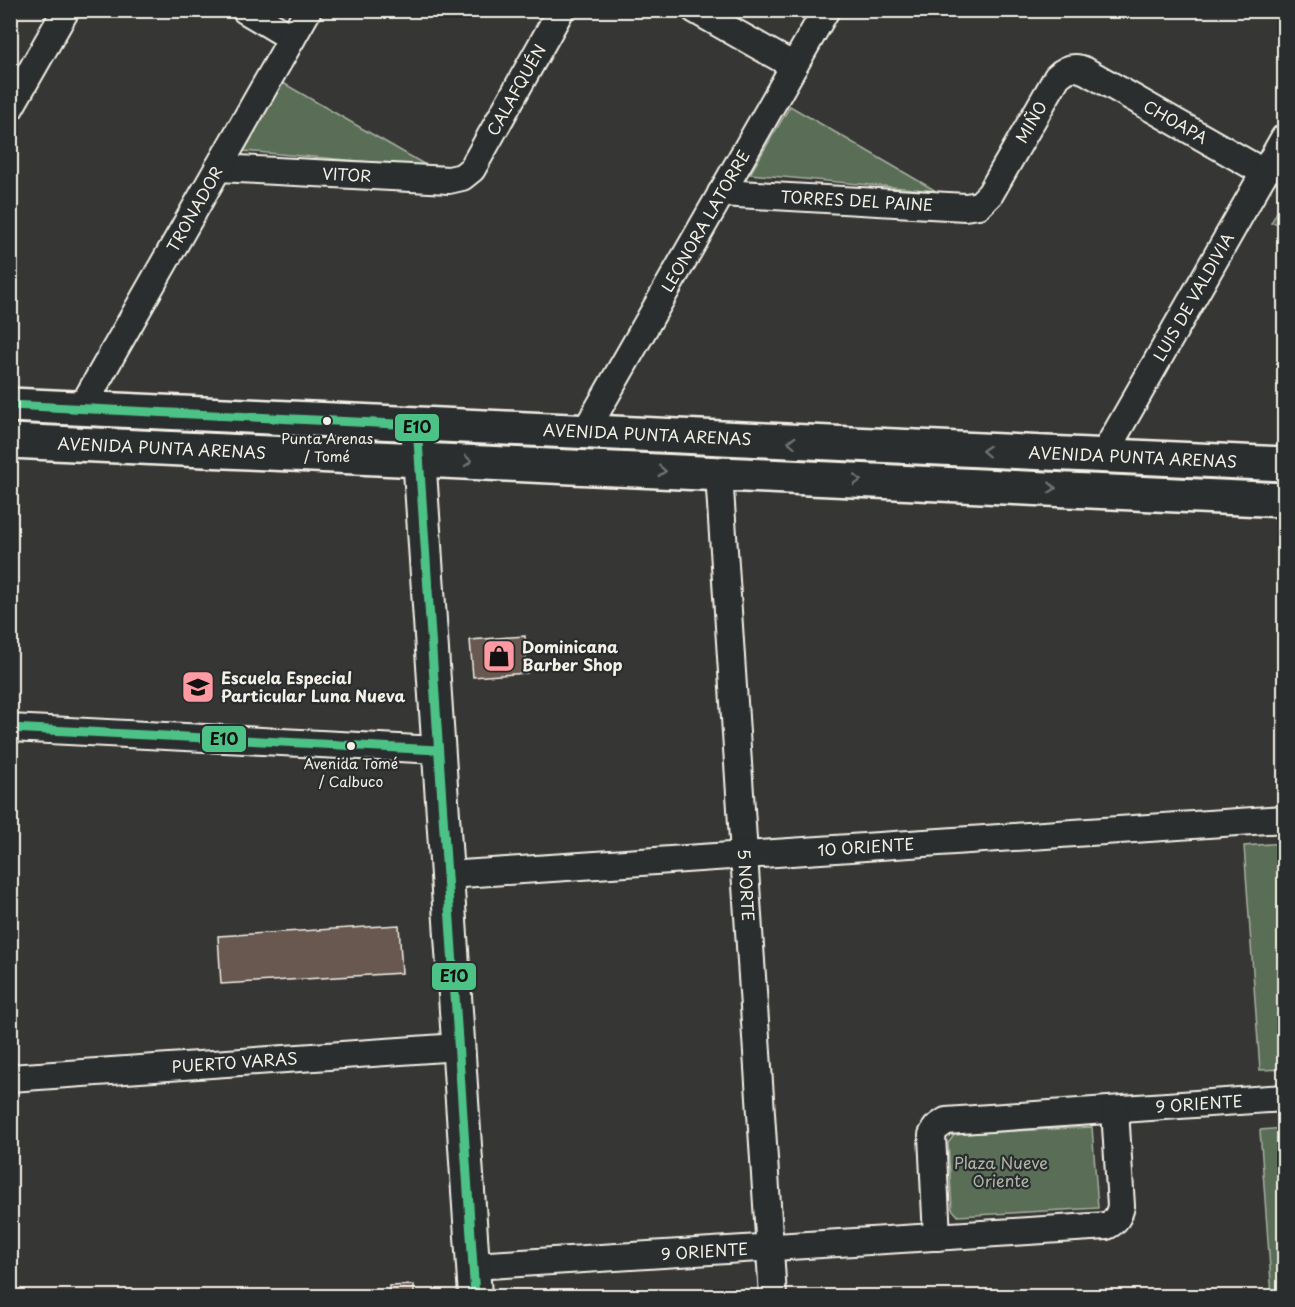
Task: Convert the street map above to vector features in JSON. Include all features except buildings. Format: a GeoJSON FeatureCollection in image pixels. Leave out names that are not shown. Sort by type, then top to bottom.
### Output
{"type":"FeatureCollection","features":[{"type":"Feature","properties":{"kind":"main road","name":"AVENIDA PUNTA ARENAS"},"geometry":{"type":"LineString","coordinates":[[10,405],[1284,464]]}},
{"type":"Feature","properties":{"kind":"main road","name":"AVENIDA PUNTA ARENAS"},"geometry":{"type":"LineString","coordinates":[[10,441],[1284,500]]}},
{"type":"Feature","properties":{"kind":"street"},"geometry":{"type":"LineString","coordinates":[[10,108],[66,10]]}},
{"type":"Feature","properties":{"kind":"street"},"geometry":{"type":"LineString","coordinates":[[245,10],[292,38]]}},
{"type":"Feature","properties":{"kind":"street","name":"TRONADOR"},"geometry":{"type":"LineString","coordinates":[[81,409],[308,10]]}},
{"type":"Feature","properties":{"kind":"street","name":"CALAFQUÉN"},"geometry":{"type":"LineString","coordinates":[[472,169],[561,10]]}},
{"type":"Feature","properties":{"kind":"street"},"geometry":{"type":"LineString","coordinates":[[695,10],[794,66]]}},
{"type":"Feature","properties":{"kind":"street","name":"LEONORA LATORRE"},"geometry":{"type":"LineString","coordinates":[[585,432],[826,10]]}},
{"type":"Feature","properties":{"kind":"street","name":"MIÑO"},"geometry":{"type":"LineString","coordinates":[[990,194],[1057,77],[1073,67],[1086,71]]}},
{"type":"Feature","properties":{"kind":"street","name":"CHOAPA"},"geometry":{"type":"LineString","coordinates":[[1086,71],[1265,173]]}},
{"type":"Feature","properties":{"kind":"street","name":"LUIS DE VALDIVIA"},"geometry":{"type":"LineString","coordinates":[[1103,456],[1284,138]]}},
{"type":"Feature","properties":{"kind":"street","name":"VITOR"},"geometry":{"type":"LineString","coordinates":[[218,168],[449,180],[462,177],[472,169]]}},
{"type":"Feature","properties":{"kind":"street","name":"TORRES DEL PAINE"},"geometry":{"type":"LineString","coordinates":[[721,193],[973,207],[986,200],[990,194]]}},
{"type":"Feature","properties":{"kind":"street"},"geometry":{"type":"LineString","coordinates":[[417,425],[474,1281]]}},
{"type":"Feature","properties":{"kind":"street","name":"5 NORTE"},"geometry":{"type":"LineString","coordinates":[[720,474],[773,1296]]}},
{"type":"Feature","properties":{"kind":"street"},"geometry":{"type":"LineString","coordinates":[[10,728],[438,750]]}},
{"type":"Feature","properties":{"kind":"street","name":"10 ORIENTE"},"geometry":{"type":"LineString","coordinates":[[447,875],[1284,819]]}},
{"type":"Feature","properties":{"kind":"street","name":"PUERTO VARAS"},"geometry":{"type":"LineString","coordinates":[[10,1078],[458,1047]]}},
{"type":"Feature","properties":{"kind":"street","name":"9 ORIENTE"},"geometry":{"type":"LineString","coordinates":[[937,1237],[931,1143],[932,1135],[940,1124],[952,1120],[1284,1098]]}},
{"type":"Feature","properties":{"kind":"street","name":"9 ORIENTE"},"geometry":{"type":"LineString","coordinates":[[474,1281],[770,1247],[1107,1226],[1115,1221],[1120,1206],[1115,1110]]}},
{"type":"Feature","properties":{"kind":"green space"},"geometry":{"type":"Polygon","coordinates":[[[283,83],[429,167],[243,151],[283,83]]]}},
{"type":"Feature","properties":{"kind":"green space"},"geometry":{"type":"Polygon","coordinates":[[[790,106],[936,191],[750,174],[790,106]]]}},
{"type":"Feature","properties":{"kind":"green space"},"geometry":{"type":"Polygon","coordinates":[[[1284,199],[1284,223],[1271,223],[1284,199]]]}},
{"type":"Feature","properties":{"kind":"green space"},"geometry":{"type":"Polygon","coordinates":[[[1284,843],[1284,1069],[1260,1070],[1244,846],[1284,843]]]}},
{"type":"Feature","properties":{"kind":"green space","name":"Plaza Nueve Oriente"},"geometry":{"type":"Polygon","coordinates":[[[1092,1127],[1098,1208],[958,1216],[952,1209],[948,1143],[955,1134],[1092,1127]]]}},
{"type":"Feature","properties":{"kind":"green space"},"geometry":{"type":"Polygon","coordinates":[[[1284,1128],[1284,1296],[1272,1296],[1260,1130],[1284,1128]]]}},
{"type":"Feature","properties":{"kind":"transit line","name":"E10"},"geometry":{"type":"LineString","coordinates":[[10,405],[417,425],[475,1296]]}},
{"type":"Feature","properties":{"kind":"transit line","name":"E10"},"geometry":{"type":"LineString","coordinates":[[10,728],[438,750]]}},
{"type":"Feature","properties":{"kind":"place","name":"Punta Arenas / Tomé"},"geometry":{"type":"Point","coordinates":[327,421]}},
{"type":"Feature","properties":{"kind":"place","name":"Dominicana Barber Shop"},"geometry":{"type":"Point","coordinates":[499,656]}},
{"type":"Feature","properties":{"kind":"place","name":"Escuela Especial Particular Luna Nueva"},"geometry":{"type":"Point","coordinates":[198,687]}},
{"type":"Feature","properties":{"kind":"place","name":"Avenida Tomé / Calbuco"},"geometry":{"type":"Point","coordinates":[351,746]}}]}
